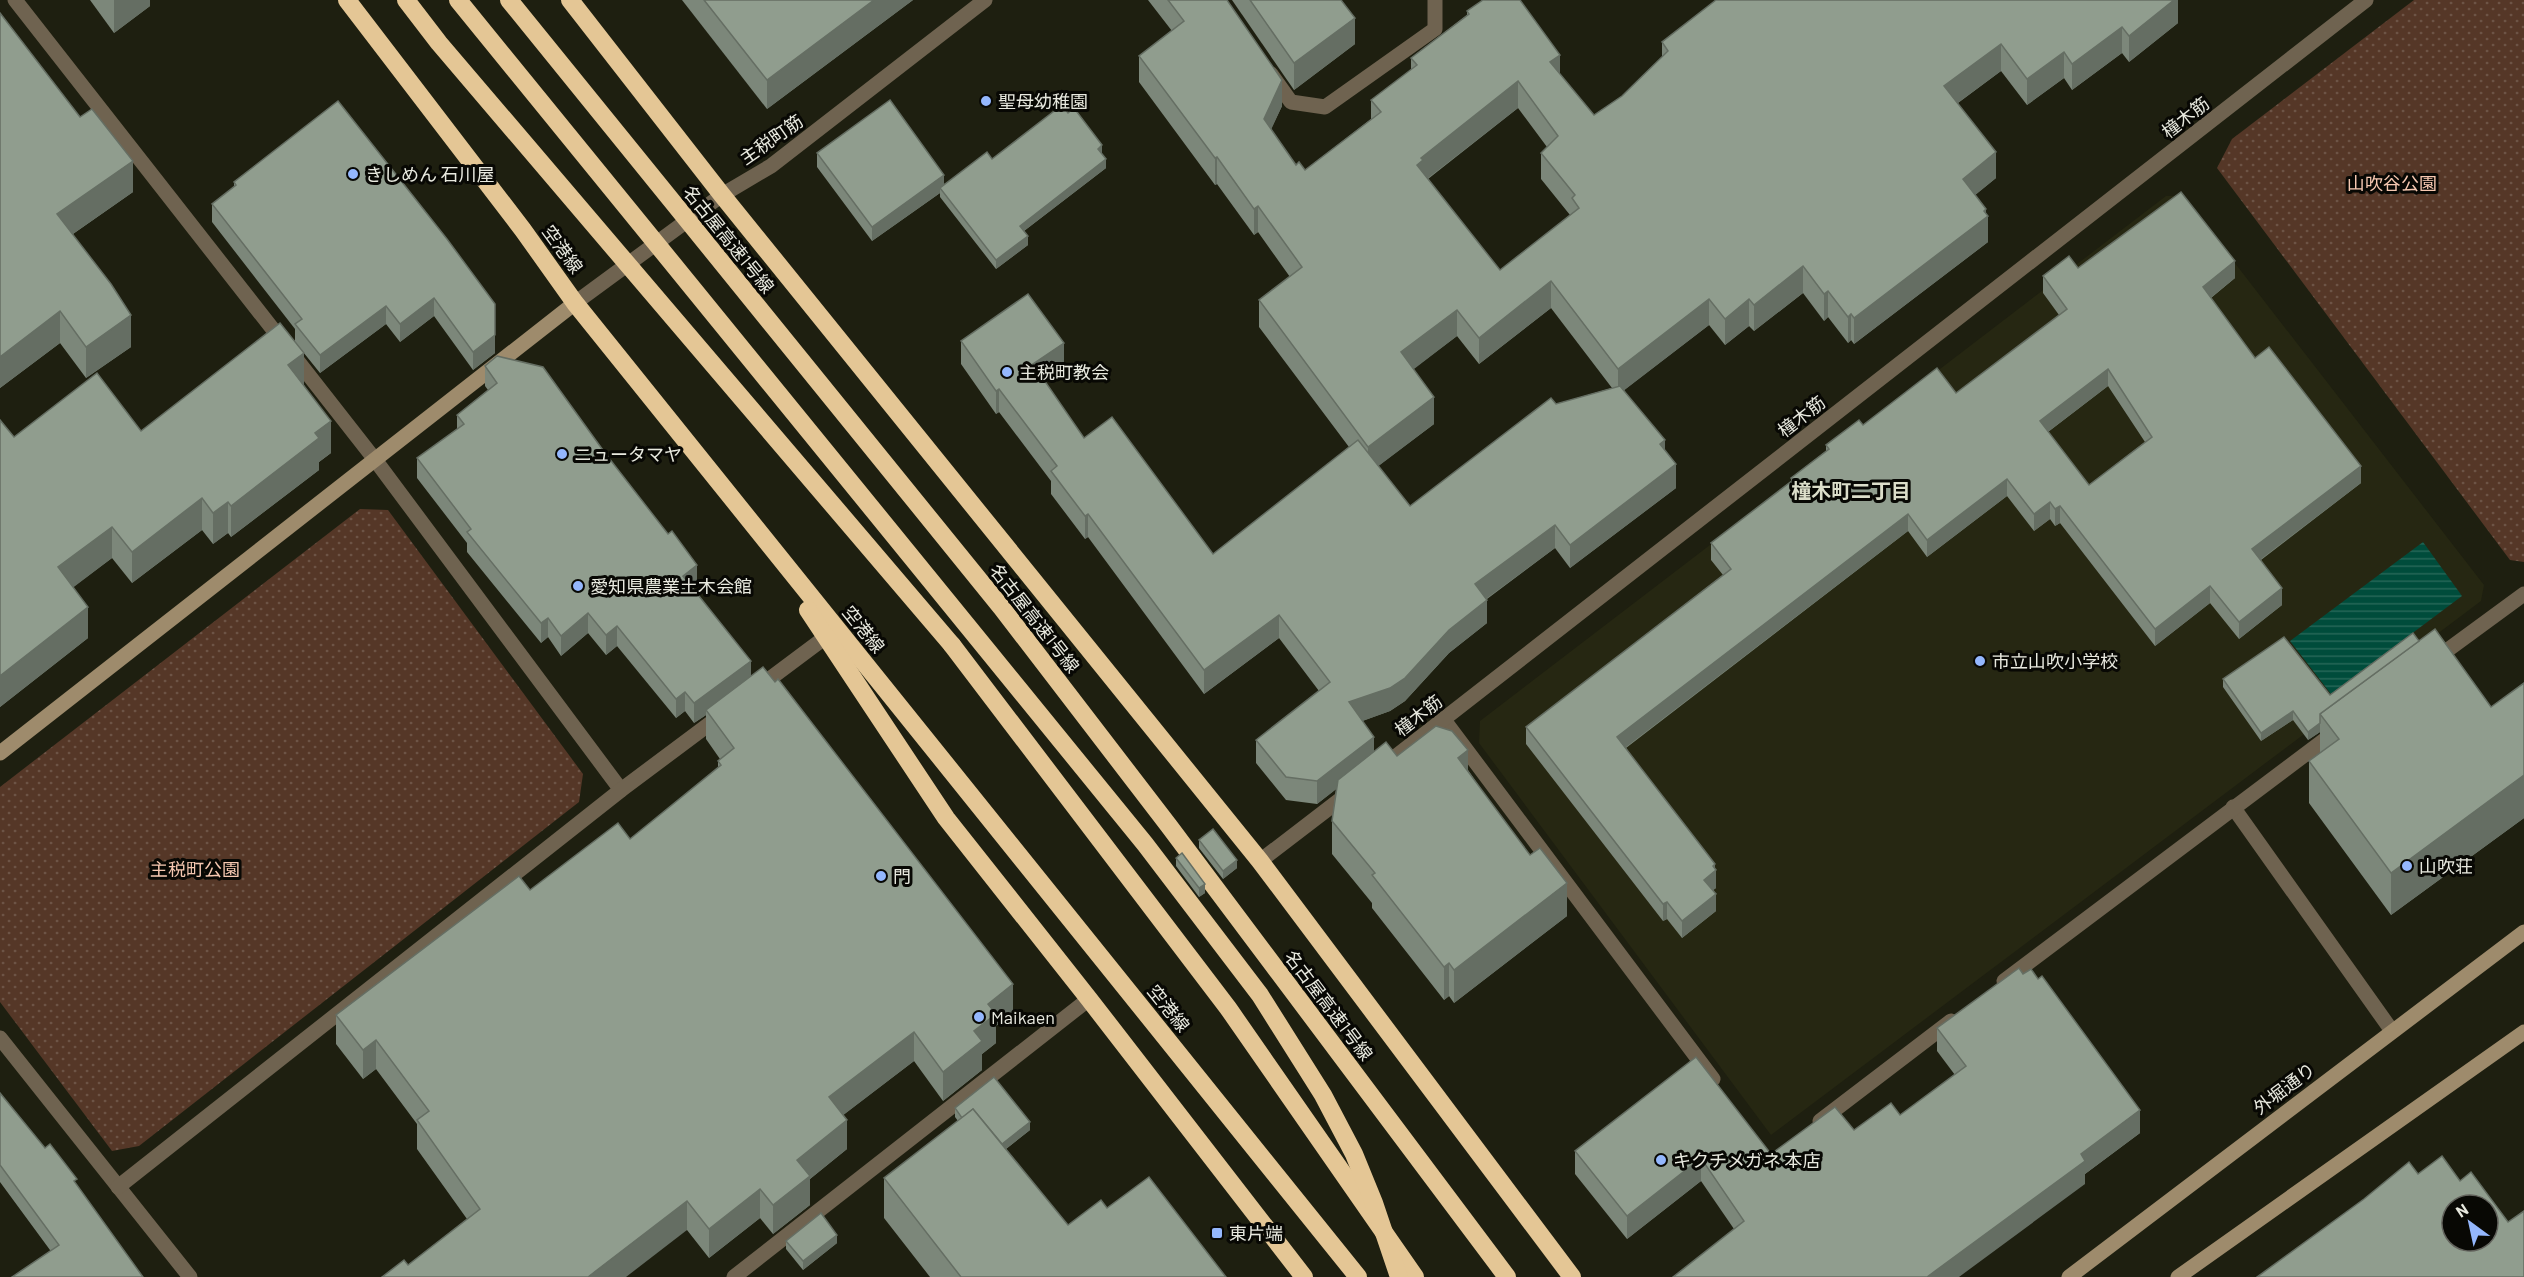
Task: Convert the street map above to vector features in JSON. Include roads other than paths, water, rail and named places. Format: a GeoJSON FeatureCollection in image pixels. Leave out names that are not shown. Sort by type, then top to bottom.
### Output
{"type":"FeatureCollection","features":[{"type":"Feature","properties":{"kind":"highway","name":"空港線"},"geometry":{"type":"LineString","coordinates":[[346,0],[523,230],[576,303],[1358,1277]]}},
{"type":"Feature","properties":{"kind":"highway"},"geometry":{"type":"LineString","coordinates":[[406,0],[447,52],[952,645],[1228,1008],[1415,1277]]}},
{"type":"Feature","properties":{"kind":"highway"},"geometry":{"type":"LineString","coordinates":[[458,0],[1131,826],[1260,996],[1323,1095],[1354,1154],[1374,1203],[1399,1277]]}},
{"type":"Feature","properties":{"kind":"highway","name":"名古屋高速1号線"},"geometry":{"type":"LineString","coordinates":[[509,0],[1001,607],[1169,826],[1507,1277]]}},
{"type":"Feature","properties":{"kind":"highway"},"geometry":{"type":"LineString","coordinates":[[570,0],[722,195],[1260,861],[1572,1277]]}},
{"type":"Feature","properties":{"kind":"highway"},"geometry":{"type":"LineString","coordinates":[[718,480],[827,636],[946,818],[1304,1277]]}},
{"type":"Feature","properties":{"kind":"street"},"geometry":{"type":"LineString","coordinates":[[15,0],[376,461],[621,790]]}},
{"type":"Feature","properties":{"kind":"street","name":"主税町筋"},"geometry":{"type":"LineString","coordinates":[[576,303],[722,195],[771,166],[985,0]]}},
{"type":"Feature","properties":{"kind":"street"},"geometry":{"type":"LineString","coordinates":[[1265,65],[1291,102],[1325,107],[1435,29],[1435,0]]}},
{"type":"Feature","properties":{"kind":"street","name":"橦木筋"},"geometry":{"type":"LineString","coordinates":[[1260,861],[2366,0]]}},
{"type":"Feature","properties":{"kind":"street"},"geometry":{"type":"LineString","coordinates":[[0,753],[576,303]]}},
{"type":"Feature","properties":{"kind":"street"},"geometry":{"type":"LineString","coordinates":[[2421,670],[2524,594]]}},
{"type":"Feature","properties":{"kind":"street"},"geometry":{"type":"LineString","coordinates":[[117,1187],[621,790],[827,636]]}},
{"type":"Feature","properties":{"kind":"street"},"geometry":{"type":"LineString","coordinates":[[1444,720],[1721,1091]]}},
{"type":"Feature","properties":{"kind":"street"},"geometry":{"type":"LineString","coordinates":[[1988,993],[2346,724]]}},
{"type":"Feature","properties":{"kind":"street"},"geometry":{"type":"LineString","coordinates":[[2233,807],[2392,1031]]}},
{"type":"Feature","properties":{"kind":"street","name":"外堀通り"},"geometry":{"type":"LineString","coordinates":[[2068,1277],[2524,932]]}},
{"type":"Feature","properties":{"kind":"street"},"geometry":{"type":"LineString","coordinates":[[734,1277],[1089,999]]}},
{"type":"Feature","properties":{"kind":"street"},"geometry":{"type":"LineString","coordinates":[[1809,1129],[1960,1014]]}},
{"type":"Feature","properties":{"kind":"street"},"geometry":{"type":"LineString","coordinates":[[2178,1277],[2524,1032]]}},
{"type":"Feature","properties":{"kind":"street"},"geometry":{"type":"LineString","coordinates":[[0,1038],[190,1277]]}},
{"type":"Feature","properties":{"kind":"water"},"geometry":{"type":"Polygon","coordinates":[[[2423,542],[2462,596],[2331,694],[2290,641],[2423,542]]]}},
{"type":"Feature","properties":{"kind":"place","name":"聖母幼稚園"},"geometry":{"type":"Point","coordinates":[986,101]}},
{"type":"Feature","properties":{"kind":"place","name":"きしめん 石川屋"},"geometry":{"type":"Point","coordinates":[353,174]}},
{"type":"Feature","properties":{"kind":"place","name":"主税町教会"},"geometry":{"type":"Point","coordinates":[1007,372]}},
{"type":"Feature","properties":{"kind":"place","name":"ニュータマヤ"},"geometry":{"type":"Point","coordinates":[562,454]}},
{"type":"Feature","properties":{"kind":"place","name":"愛知県農業土木会館"},"geometry":{"type":"Point","coordinates":[578,586]}},
{"type":"Feature","properties":{"kind":"place","name":"市立山吹小学校"},"geometry":{"type":"Point","coordinates":[1980,661]}},
{"type":"Feature","properties":{"kind":"place","name":"山吹荘"},"geometry":{"type":"Point","coordinates":[2407,866]}},
{"type":"Feature","properties":{"kind":"place","name":"門"},"geometry":{"type":"Point","coordinates":[881,876]}},
{"type":"Feature","properties":{"kind":"place","name":"Maikaen"},"geometry":{"type":"Point","coordinates":[979,1017]}},
{"type":"Feature","properties":{"kind":"place","name":"キクチメガネ 本店"},"geometry":{"type":"Point","coordinates":[1661,1160]}},
{"type":"Feature","properties":{"kind":"place","name":"東片端"},"geometry":{"type":"Point","coordinates":[1217,1233]}},
{"type":"Feature","properties":{"kind":"district","name":"橦木町二丁目"},"geometry":{"type":"Point","coordinates":[1851,490]}},
{"type":"Feature","properties":{"kind":"park label","name":"山吹谷公園"},"geometry":{"type":"Point","coordinates":[2392,183]}},
{"type":"Feature","properties":{"kind":"park label","name":"主税町公園"},"geometry":{"type":"Point","coordinates":[195,869]}}]}
